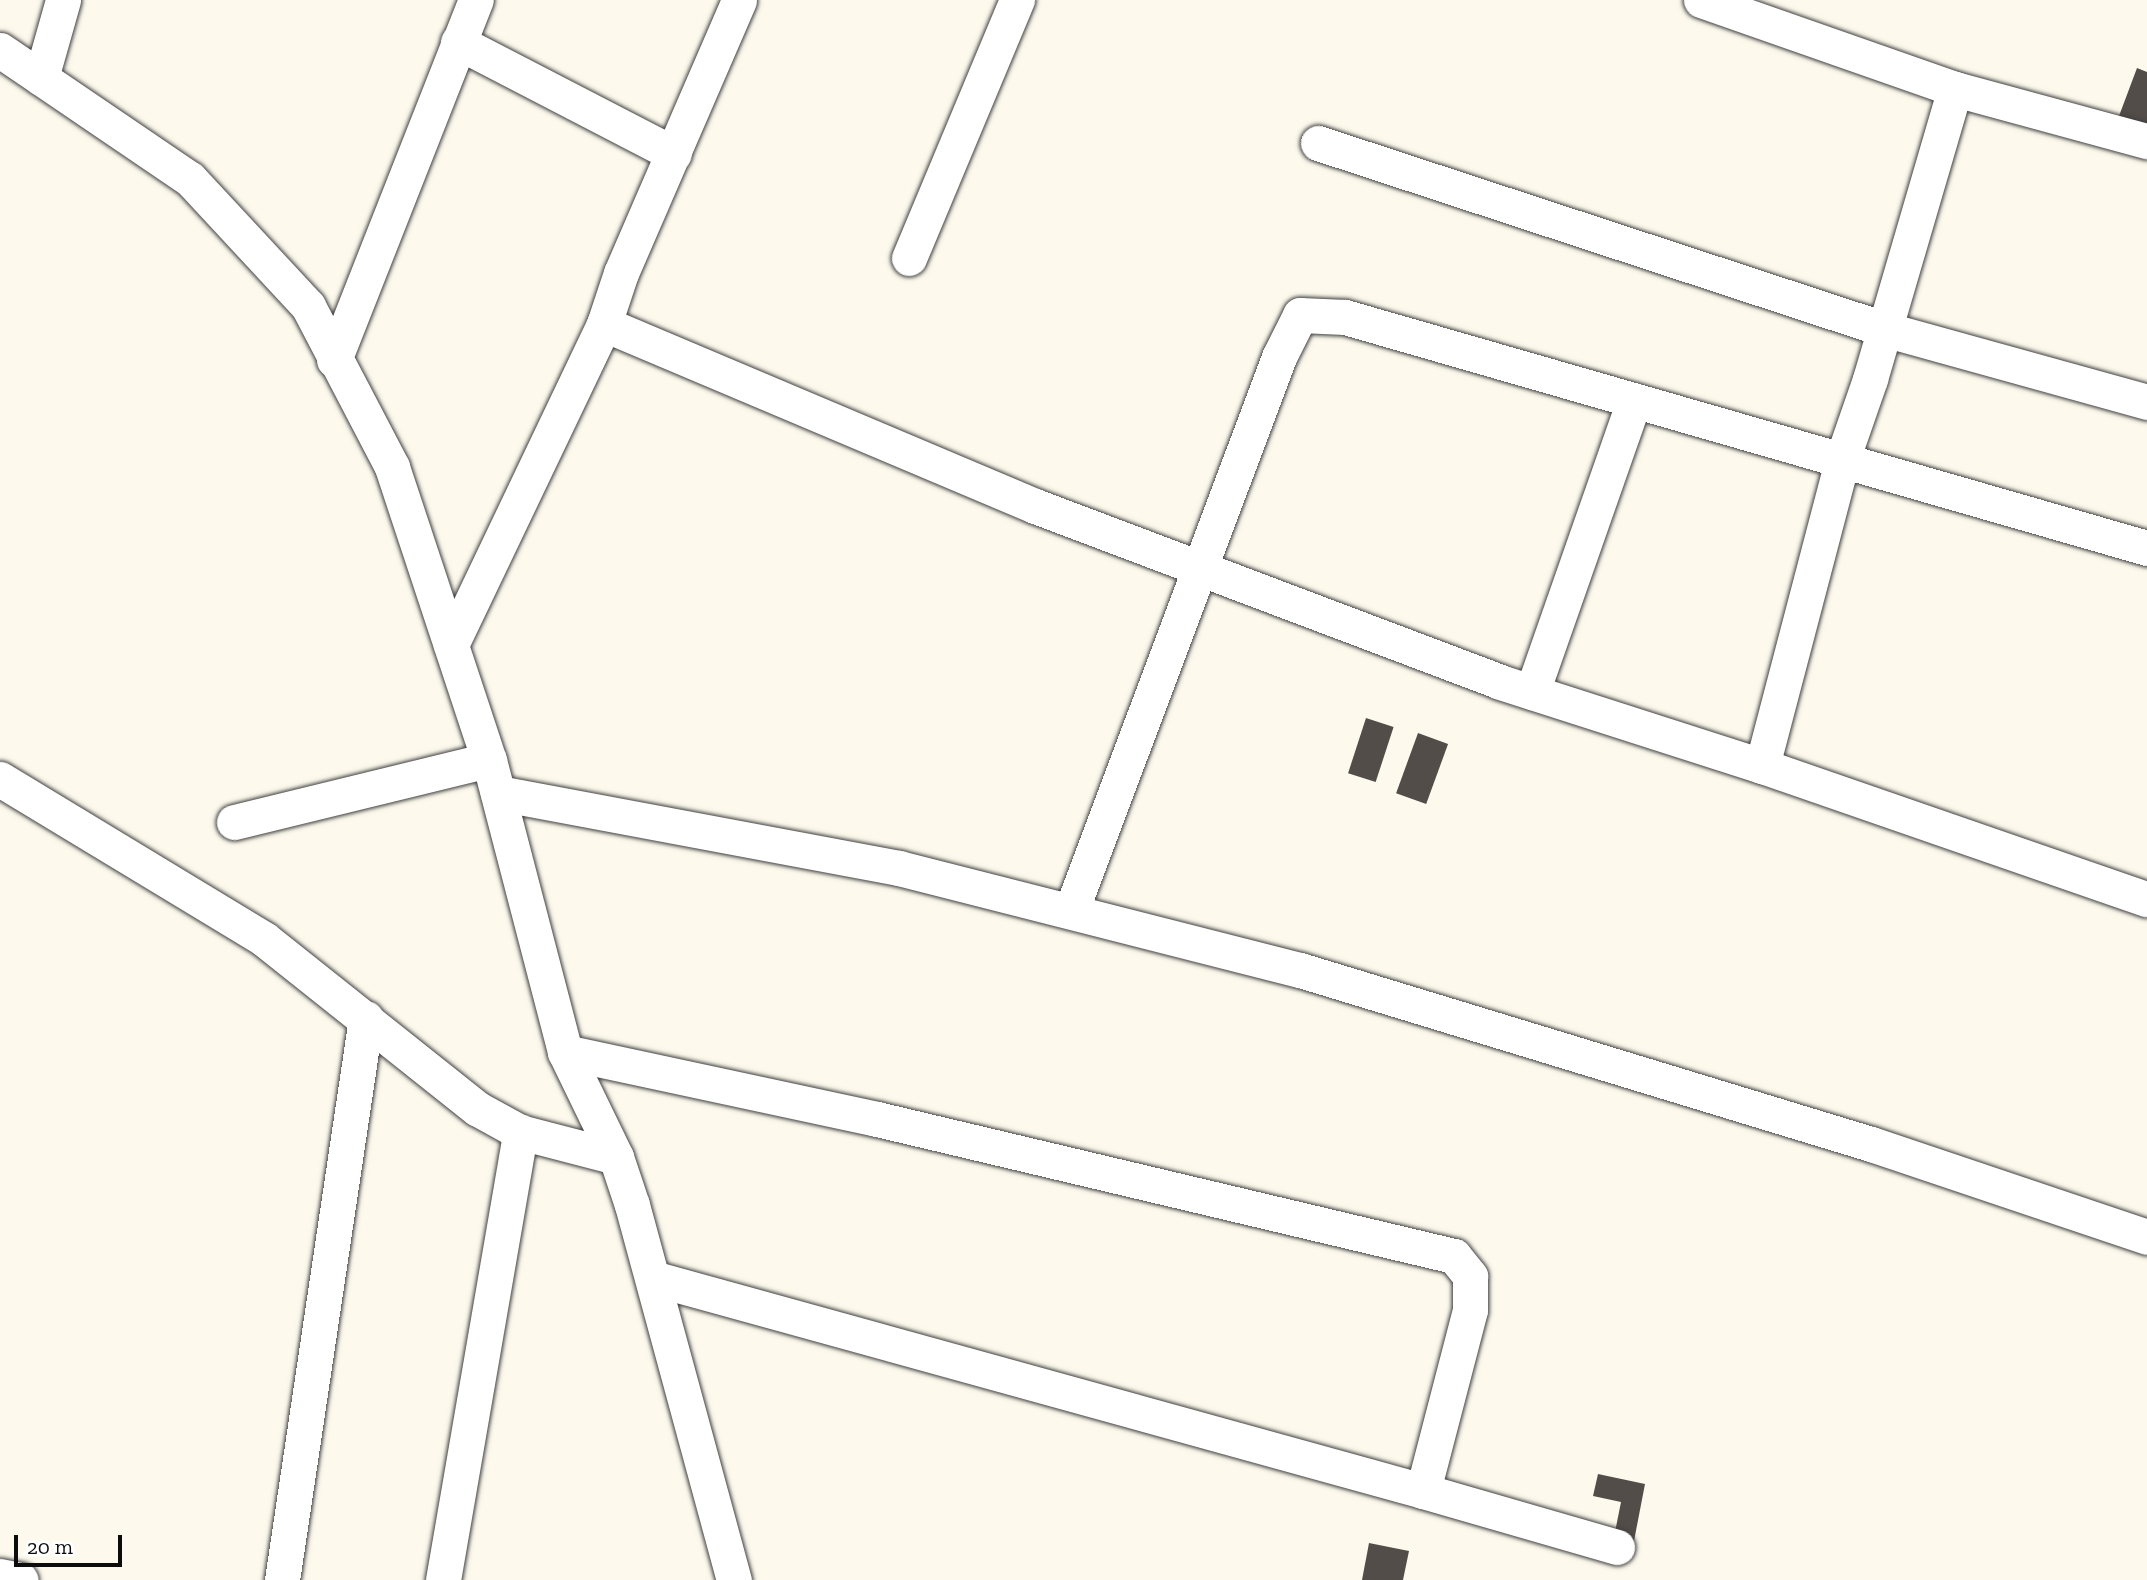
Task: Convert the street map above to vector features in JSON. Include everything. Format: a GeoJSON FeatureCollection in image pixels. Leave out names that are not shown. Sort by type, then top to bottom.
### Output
{"type":"FeatureCollection","features":[{"type":"Feature","properties":{"kind":"street"},"geometry":{"type":"LineString","coordinates":[[41,78],[63,0]]}},
{"type":"Feature","properties":{"kind":"street"},"geometry":{"type":"LineString","coordinates":[[334,360],[457,42],[476,0]]}},
{"type":"Feature","properties":{"kind":"street"},"geometry":{"type":"LineString","coordinates":[[451,645],[604,324],[621,274],[740,0]]}},
{"type":"Feature","properties":{"kind":"street"},"geometry":{"type":"LineString","coordinates":[[909,258],[1017,0]]}},
{"type":"Feature","properties":{"kind":"street"},"geometry":{"type":"LineString","coordinates":[[1701,0],[1955,89],[2147,141]]}},
{"type":"Feature","properties":{"kind":"street"},"geometry":{"type":"LineString","coordinates":[[457,42],[674,154]]}},
{"type":"Feature","properties":{"kind":"street"},"geometry":{"type":"LineString","coordinates":[[0,50],[190,179],[308,306],[392,467],[489,760],[565,1052],[616,1157],[653,1278],[734,1580]]}},
{"type":"Feature","properties":{"kind":"street"},"geometry":{"type":"LineString","coordinates":[[1762,766],[1842,460],[1955,89]]}},
{"type":"Feature","properties":{"kind":"street"},"geometry":{"type":"LineString","coordinates":[[1318,143],[1884,329],[2147,402]]}},
{"type":"Feature","properties":{"kind":"street"},"geometry":{"type":"LineString","coordinates":[[1070,911],[1279,357],[1300,315],[1345,317],[2147,548]]}},
{"type":"Feature","properties":{"kind":"street"},"geometry":{"type":"LineString","coordinates":[[604,324],[1022,501],[1200,570],[1532,692],[1762,766],[2147,899]]}},
{"type":"Feature","properties":{"kind":"street"},"geometry":{"type":"LineString","coordinates":[[1532,692],[1634,400]]}},
{"type":"Feature","properties":{"kind":"street"},"geometry":{"type":"LineString","coordinates":[[234,822],[489,760]]}},
{"type":"Feature","properties":{"kind":"street"},"geometry":{"type":"LineString","coordinates":[[0,779],[264,939],[478,1109],[520,1132],[616,1157]]}},
{"type":"Feature","properties":{"kind":"street"},"geometry":{"type":"LineString","coordinates":[[498,793],[899,868],[1327,978],[1871,1144],[2147,1237]]}},
{"type":"Feature","properties":{"kind":"street"},"geometry":{"type":"LineString","coordinates":[[282,1580],[366,1018]]}},
{"type":"Feature","properties":{"kind":"street"},"geometry":{"type":"LineString","coordinates":[[565,1052],[877,1119],[1454,1256],[1470,1276],[1471,1310],[1423,1491]]}},
{"type":"Feature","properties":{"kind":"street"},"geometry":{"type":"LineString","coordinates":[[443,1580],[520,1132]]}},
{"type":"Feature","properties":{"kind":"street"},"geometry":{"type":"LineString","coordinates":[[653,1278],[1618,1547]]}},
{"type":"Feature","properties":{"kind":"street"},"geometry":{"type":"LineString","coordinates":[[0,1576],[21,1580]]}},
{"type":"Feature","properties":{"kind":"building"},"geometry":{"type":"Polygon","coordinates":[[[2137,68],[2147,72],[2147,135],[2116,124],[2137,68]]]}},
{"type":"Feature","properties":{"kind":"building"},"geometry":{"type":"Polygon","coordinates":[[[1366,718],[1394,727],[1376,782],[1348,773],[1366,718]]]}},
{"type":"Feature","properties":{"kind":"building"},"geometry":{"type":"Polygon","coordinates":[[[1418,733],[1448,744],[1426,804],[1396,793],[1418,733]]]}},
{"type":"Feature","properties":{"kind":"building"},"geometry":{"type":"Polygon","coordinates":[[[1598,1474],[1645,1484],[1634,1541],[1614,1537],[1621,1502],[1593,1496],[1598,1474]]]}},
{"type":"Feature","properties":{"kind":"building"},"geometry":{"type":"Polygon","coordinates":[[[1369,1543],[1409,1551],[1403,1580],[1362,1580],[1369,1543]]]}}]}
